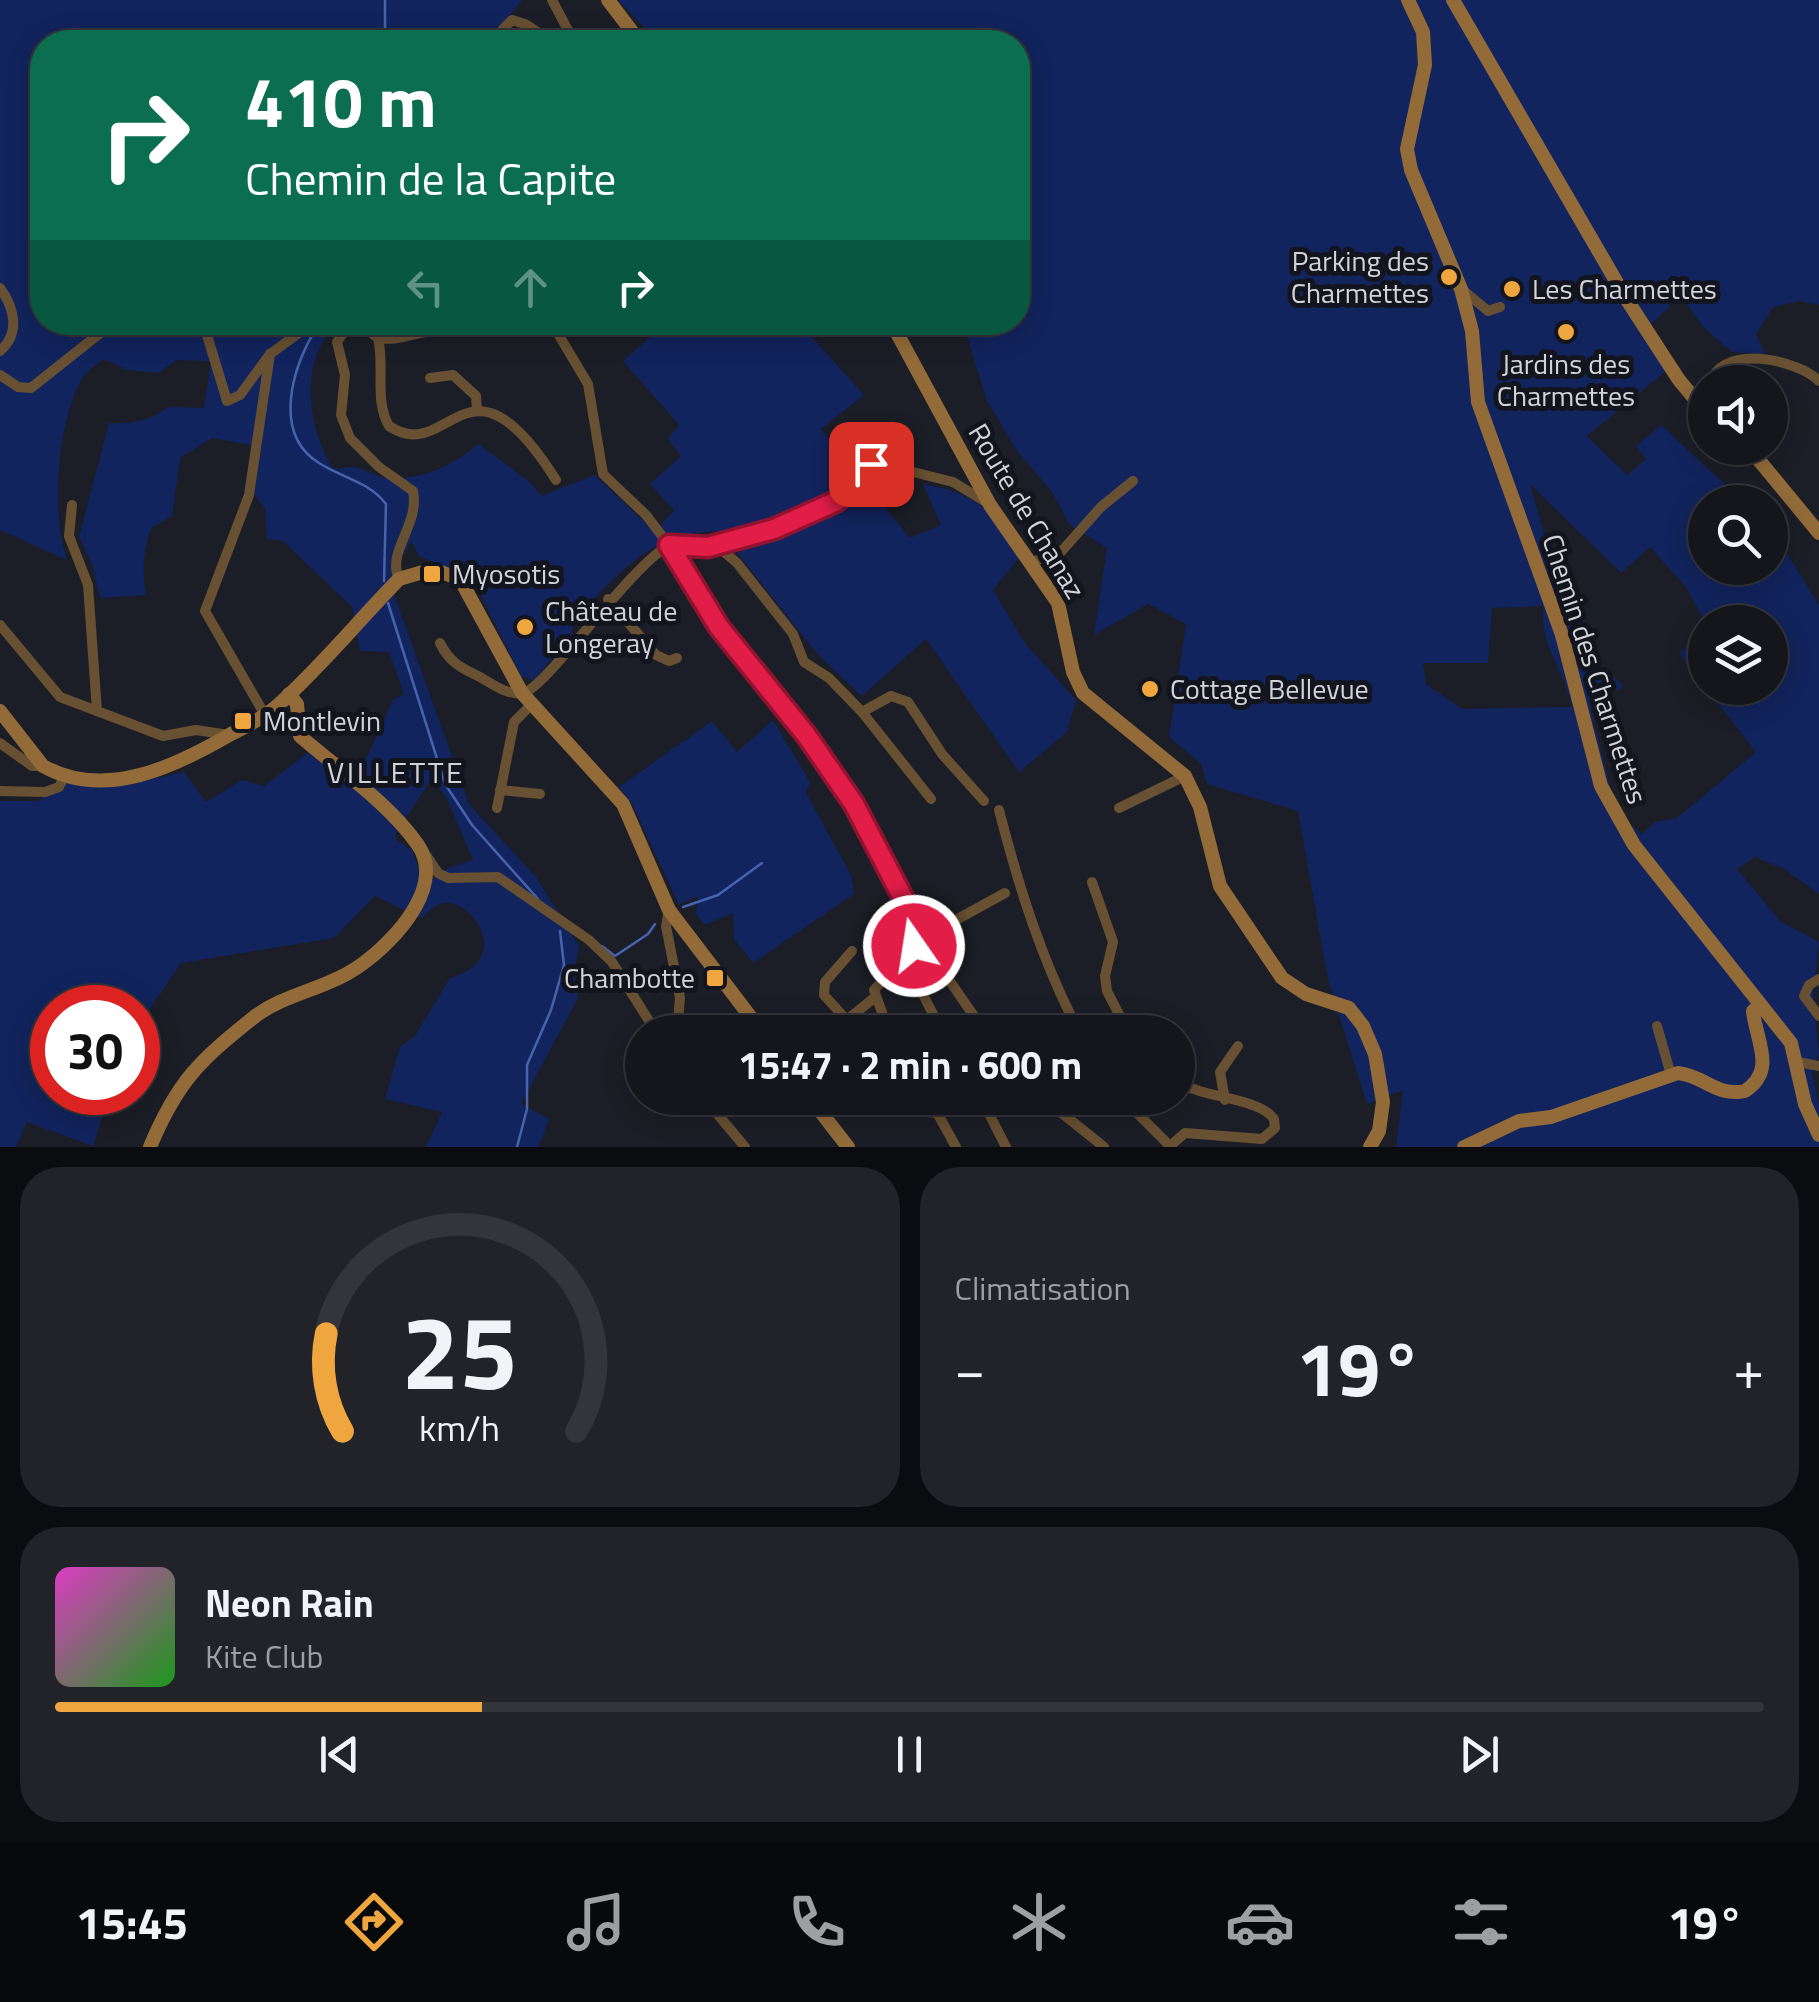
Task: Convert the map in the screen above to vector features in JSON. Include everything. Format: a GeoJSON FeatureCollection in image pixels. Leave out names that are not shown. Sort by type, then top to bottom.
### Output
{"type":"FeatureCollection","features":[{"type":"Feature","properties":{"kind":"street"},"geometry":{"type":"LineString","coordinates":[[552,0],[569,30]]}},
{"type":"Feature","properties":{"kind":"street"},"geometry":{"type":"LineString","coordinates":[[608,0],[631,30]]}},
{"type":"Feature","properties":{"kind":"street","name":"Chemin des Charmettes"},"geometry":{"type":"LineString","coordinates":[[1408,0],[1422,32],[1425,65],[1407,149],[1423,203],[1461,289],[1472,331],[1478,402],[1568,651],[1601,786],[1628,836],[1757,1006],[1791,1043],[1804,1100],[1819,1135]]}},
{"type":"Feature","properties":{"kind":"street"},"geometry":{"type":"LineString","coordinates":[[1453,0],[1636,315],[1688,387]]}},
{"type":"Feature","properties":{"kind":"street"},"geometry":{"type":"LineString","coordinates":[[504,30],[512,20],[534,30]]}},
{"type":"Feature","properties":{"kind":"street"},"geometry":{"type":"LineString","coordinates":[[0,288],[12,302],[14,313],[9,343],[0,352]]}},
{"type":"Feature","properties":{"kind":"street"},"geometry":{"type":"LineString","coordinates":[[1461,289],[1488,311],[1500,308]]}},
{"type":"Feature","properties":{"kind":"street"},"geometry":{"type":"LineString","coordinates":[[0,375],[18,386],[31,388],[98,335]]}},
{"type":"Feature","properties":{"kind":"street"},"geometry":{"type":"LineString","coordinates":[[207,335],[226,400],[240,395],[270,354],[298,335]]}},
{"type":"Feature","properties":{"kind":"street"},"geometry":{"type":"LineString","coordinates":[[342,335],[338,342],[345,375],[340,404],[344,426],[362,451],[412,491],[415,516],[395,561],[400,578]]}},
{"type":"Feature","properties":{"kind":"street"},"geometry":{"type":"LineString","coordinates":[[374,335],[392,340],[418,335]]}},
{"type":"Feature","properties":{"kind":"street"},"geometry":{"type":"LineString","coordinates":[[559,335],[588,384],[603,474],[646,515],[669,545],[719,627],[787,710],[854,804],[912,915],[916,942],[929,951],[973,1015]]}},
{"type":"Feature","properties":{"kind":"street","name":"Route de Chanaz"},"geometry":{"type":"LineString","coordinates":[[897,335],[990,506],[1063,614],[1073,672],[1083,693],[1185,776],[1200,807],[1220,886],[1264,956],[1294,988],[1349,1008],[1363,1026],[1374,1054],[1384,1102],[1380,1132],[1370,1147]]}},
{"type":"Feature","properties":{"kind":"street"},"geometry":{"type":"LineString","coordinates":[[378,338],[383,367],[380,406],[389,426],[416,433],[477,410],[490,410],[521,430],[556,480]]}},
{"type":"Feature","properties":{"kind":"street"},"geometry":{"type":"LineString","coordinates":[[264,715],[205,611],[249,494],[270,354]]}},
{"type":"Feature","properties":{"kind":"street"},"geometry":{"type":"LineString","coordinates":[[1724,365],[1730,360],[1794,365],[1819,381]]}},
{"type":"Feature","properties":{"kind":"street"},"geometry":{"type":"LineString","coordinates":[[430,378],[453,374],[476,396],[477,410]]}},
{"type":"Feature","properties":{"kind":"street"},"geometry":{"type":"LineString","coordinates":[[497,808],[514,722],[527,699],[608,599],[669,545],[716,545],[774,529],[837,501],[865,470],[877,463],[954,482],[990,506]]}},
{"type":"Feature","properties":{"kind":"street"},"geometry":{"type":"LineString","coordinates":[[1763,465],[1819,533]]}},
{"type":"Feature","properties":{"kind":"street"},"geometry":{"type":"LineString","coordinates":[[1030,562],[1060,552],[1101,507],[1132,481]]}},
{"type":"Feature","properties":{"kind":"street"},"geometry":{"type":"LineString","coordinates":[[72,505],[69,536],[88,585],[97,711]]}},
{"type":"Feature","properties":{"kind":"street"},"geometry":{"type":"LineString","coordinates":[[716,545],[737,563],[793,634],[804,662],[829,678],[862,712],[931,800]]}},
{"type":"Feature","properties":{"kind":"street"},"geometry":{"type":"LineString","coordinates":[[0,743],[32,766],[43,766],[64,776],[139,776],[188,759],[264,715],[400,578],[433,569],[460,579],[527,699],[623,804],[669,910],[749,1015]]}},
{"type":"Feature","properties":{"kind":"street"},"geometry":{"type":"LineString","coordinates":[[608,599],[656,655],[669,661],[677,658]]}},
{"type":"Feature","properties":{"kind":"street"},"geometry":{"type":"LineString","coordinates":[[0,625],[60,697],[163,736],[196,730],[229,736]]}},
{"type":"Feature","properties":{"kind":"street"},"geometry":{"type":"LineString","coordinates":[[440,642],[456,665],[527,699]]}},
{"type":"Feature","properties":{"kind":"street"},"geometry":{"type":"LineString","coordinates":[[288,694],[297,704],[300,736],[352,778],[421,849],[438,873],[458,879],[498,877],[606,954],[645,1015]]}},
{"type":"Feature","properties":{"kind":"street"},"geometry":{"type":"LineString","coordinates":[[862,712],[891,696],[908,702],[942,754],[984,801]]}},
{"type":"Feature","properties":{"kind":"street"},"geometry":{"type":"LineString","coordinates":[[0,711],[43,766]]}},
{"type":"Feature","properties":{"kind":"street"},"geometry":{"type":"LineString","coordinates":[[0,790],[46,792],[58,787],[64,776]]}},
{"type":"Feature","properties":{"kind":"street"},"geometry":{"type":"LineString","coordinates":[[1119,808],[1185,776]]}},
{"type":"Feature","properties":{"kind":"street"},"geometry":{"type":"LineString","coordinates":[[500,790],[540,794]]}},
{"type":"Feature","properties":{"kind":"street"},"geometry":{"type":"LineString","coordinates":[[1000,810],[1012,860],[1026,891],[1032,932],[1071,1015]]}},
{"type":"Feature","properties":{"kind":"street"},"geometry":{"type":"LineString","coordinates":[[150,1147],[179,1086],[201,1061],[258,1014],[350,972],[410,917],[428,884],[421,849]]}},
{"type":"Feature","properties":{"kind":"street"},"geometry":{"type":"LineString","coordinates":[[1092,882],[1113,942],[1105,976],[1107,991],[1119,1015]]}},
{"type":"Feature","properties":{"kind":"street"},"geometry":{"type":"LineString","coordinates":[[882,1015],[874,990],[906,958],[916,942],[1005,893]]}},
{"type":"Feature","properties":{"kind":"street"},"geometry":{"type":"LineString","coordinates":[[669,910],[666,926],[680,998],[678,1015]]}},
{"type":"Feature","properties":{"kind":"street"},"geometry":{"type":"LineString","coordinates":[[842,1015],[824,994],[824,982],[852,951]]}},
{"type":"Feature","properties":{"kind":"street"},"geometry":{"type":"LineString","coordinates":[[906,958],[934,1015]]}},
{"type":"Feature","properties":{"kind":"street"},"geometry":{"type":"LineString","coordinates":[[1819,979],[1808,985],[1804,996],[1819,1016]]}},
{"type":"Feature","properties":{"kind":"street"},"geometry":{"type":"LineString","coordinates":[[849,1015],[874,998]]}},
{"type":"Feature","properties":{"kind":"street"},"geometry":{"type":"LineString","coordinates":[[1464,1147],[1520,1121],[1551,1117],[1670,1076],[1692,1075],[1722,1093],[1750,1088],[1764,1062],[1757,1006]]}},
{"type":"Feature","properties":{"kind":"street"},"geometry":{"type":"LineString","coordinates":[[1657,1026],[1670,1076]]}},
{"type":"Feature","properties":{"kind":"street"},"geometry":{"type":"LineString","coordinates":[[1225,1100],[1220,1072],[1238,1046]]}},
{"type":"Feature","properties":{"kind":"street"},"geometry":{"type":"LineString","coordinates":[[1798,1062],[1819,1066]]}},
{"type":"Feature","properties":{"kind":"street"},"geometry":{"type":"LineString","coordinates":[[1139,1115],[1170,1146],[1185,1133],[1262,1139],[1271,1134],[1274,1119],[1269,1112],[1195,1089]]}},
{"type":"Feature","properties":{"kind":"street"},"geometry":{"type":"LineString","coordinates":[[718,1115],[745,1147]]}},
{"type":"Feature","properties":{"kind":"street"},"geometry":{"type":"LineString","coordinates":[[823,1115],[848,1147]]}},
{"type":"Feature","properties":{"kind":"street"},"geometry":{"type":"LineString","coordinates":[[940,1115],[956,1147]]}},
{"type":"Feature","properties":{"kind":"street"},"geometry":{"type":"LineString","coordinates":[[990,1115],[1006,1147]]}},
{"type":"Feature","properties":{"kind":"street"},"geometry":{"type":"LineString","coordinates":[[1064,1115],[1104,1147]]}},
{"type":"Feature","properties":{"kind":"shaded area"},"geometry":{"type":"Polygon","coordinates":[[[0,0],[522,0],[498,30],[30,30],[30,335],[328,335],[317,354],[311,393],[317,433],[333,469],[353,467],[379,477],[412,477],[448,465],[478,444],[531,483],[541,496],[595,475],[655,532],[674,510],[650,484],[681,456],[668,438],[679,425],[623,361],[652,335],[810,335],[864,395],[821,429],[910,538],[941,525],[923,484],[957,493],[991,515],[1020,556],[993,590],[1024,642],[1076,700],[1067,732],[1019,772],[926,639],[862,696],[818,655],[720,531],[674,539],[638,558],[573,621],[572,635],[534,680],[521,676],[477,588],[478,581],[419,556],[411,541],[389,580],[469,804],[536,877],[579,946],[574,974],[578,998],[521,1104],[549,1119],[539,1147],[426,1147],[442,1112],[385,1099],[400,1047],[415,1036],[450,978],[470,969],[481,957],[484,944],[474,918],[452,903],[440,904],[421,918],[375,896],[334,938],[181,963],[160,994],[160,985],[30,985],[30,1115],[103,1115],[93,1146],[27,1122],[16,1147],[0,1147],[0,801],[38,801],[62,783],[113,787],[184,772],[206,802],[242,780],[264,786],[309,752],[358,777],[393,700],[404,694],[389,652],[360,651],[352,607],[283,541],[267,539],[265,508],[254,494],[261,447],[212,438],[180,458],[172,516],[151,528],[146,545],[146,595],[100,598],[93,567],[79,537],[109,423],[140,421],[168,407],[204,408],[211,361],[177,360],[158,373],[128,370],[104,359],[81,380],[66,421],[59,469],[62,540],[67,560],[0,530],[0,0]],[[432,778],[396,833],[396,840],[412,850],[425,885],[448,868],[473,860],[446,797],[432,778]]]}},
{"type":"Feature","properties":{"kind":"shaded area"},"geometry":{"type":"Polygon","coordinates":[[[618,0],[1819,0],[1819,305],[1799,301],[1773,307],[1756,334],[1765,354],[1732,352],[1703,327],[1672,283],[1669,308],[1647,327],[1667,370],[1587,436],[1627,475],[1646,459],[1636,446],[1661,425],[1688,450],[1688,465],[1704,465],[1726,485],[1688,485],[1688,585],[1788,585],[1788,555],[1819,605],[1819,894],[1784,869],[1755,857],[1737,869],[1780,921],[1819,942],[1813,998],[1819,1053],[1812,1073],[1819,1105],[1819,1147],[1396,1147],[1403,1090],[1367,1104],[1328,980],[1298,811],[1207,784],[1201,764],[1169,737],[1186,624],[1148,604],[1094,635],[1107,548],[1070,525],[1052,492],[1018,452],[987,401],[967,335],[1030,335],[1030,30],[647,30],[618,0]],[[1530,484],[1553,566],[1586,609],[1581,641],[1589,663],[1608,671],[1623,686],[1618,691],[1588,679],[1591,710],[1616,810],[1641,834],[1655,822],[1677,818],[1756,752],[1719,705],[1788,705],[1788,605],[1696,605],[1686,587],[1650,547],[1621,573],[1530,484]],[[1543,606],[1492,608],[1488,663],[1423,663],[1426,684],[1462,709],[1572,707],[1545,633],[1543,606]]]}},
{"type":"Feature","properties":{"kind":"shaded area"},"geometry":{"type":"Polygon","coordinates":[[[1688,646],[1688,664],[1679,653],[1688,646]]]}},
{"type":"Feature","properties":{"kind":"shaded area"},"geometry":{"type":"Polygon","coordinates":[[[773,720],[810,782],[806,793],[851,875],[854,894],[753,963],[734,939],[733,913],[705,925],[696,914],[698,896],[679,905],[631,802],[619,787],[712,721],[737,752],[773,720]]]}},
{"type":"Feature","properties":{"kind":"waterway"},"geometry":{"type":"LineString","coordinates":[[385,0],[385,30]]}},
{"type":"Feature","properties":{"kind":"waterway"},"geometry":{"type":"LineString","coordinates":[[312,335],[294,379],[291,417],[295,435],[319,463],[363,485],[386,504],[384,581]]}},
{"type":"Feature","properties":{"kind":"waterway"},"geometry":{"type":"LineString","coordinates":[[388,603],[445,784],[472,825],[538,899]]}},
{"type":"Feature","properties":{"kind":"waterway"},"geometry":{"type":"LineString","coordinates":[[683,907],[718,895],[762,863]]}},
{"type":"Feature","properties":{"kind":"waterway"},"geometry":{"type":"LineString","coordinates":[[602,946],[615,956],[648,934],[655,924]]}},
{"type":"Feature","properties":{"kind":"waterway"},"geometry":{"type":"LineString","coordinates":[[517,1147],[527,1109],[527,1065],[551,1010],[564,965],[560,931]]}},
{"type":"Feature","properties":{"kind":"place","name":"Parking des Charmettes"},"geometry":{"type":"Point","coordinates":[1449,277]}},
{"type":"Feature","properties":{"kind":"place","name":"Les Charmettes"},"geometry":{"type":"Point","coordinates":[1512,289]}},
{"type":"Feature","properties":{"kind":"place","name":"Jardins des Charmettes"},"geometry":{"type":"Point","coordinates":[1566,332]}},
{"type":"Feature","properties":{"kind":"place","name":"Myosotis"},"geometry":{"type":"Point","coordinates":[432,574]}},
{"type":"Feature","properties":{"kind":"place","name":"Château de Longeray"},"geometry":{"type":"Point","coordinates":[525,627]}},
{"type":"Feature","properties":{"kind":"place","name":"Cottage Bellevue"},"geometry":{"type":"Point","coordinates":[1150,689]}},
{"type":"Feature","properties":{"kind":"place","name":"Montlevin"},"geometry":{"type":"Point","coordinates":[243,721]}},
{"type":"Feature","properties":{"kind":"place","name":"Chambotte"},"geometry":{"type":"Point","coordinates":[715,978]}},
{"type":"Feature","properties":{"kind":"district","name":"VILLETTE"},"geometry":{"type":"Point","coordinates":[396,773]}},
{"type":"Feature","properties":{"kind":"route"},"geometry":{"type":"LineString","coordinates":[[871,464],[837,501],[774,529],[708,547],[669,545],[719,627],[807,736],[854,804],[916,924],[914,946]]}}]}
